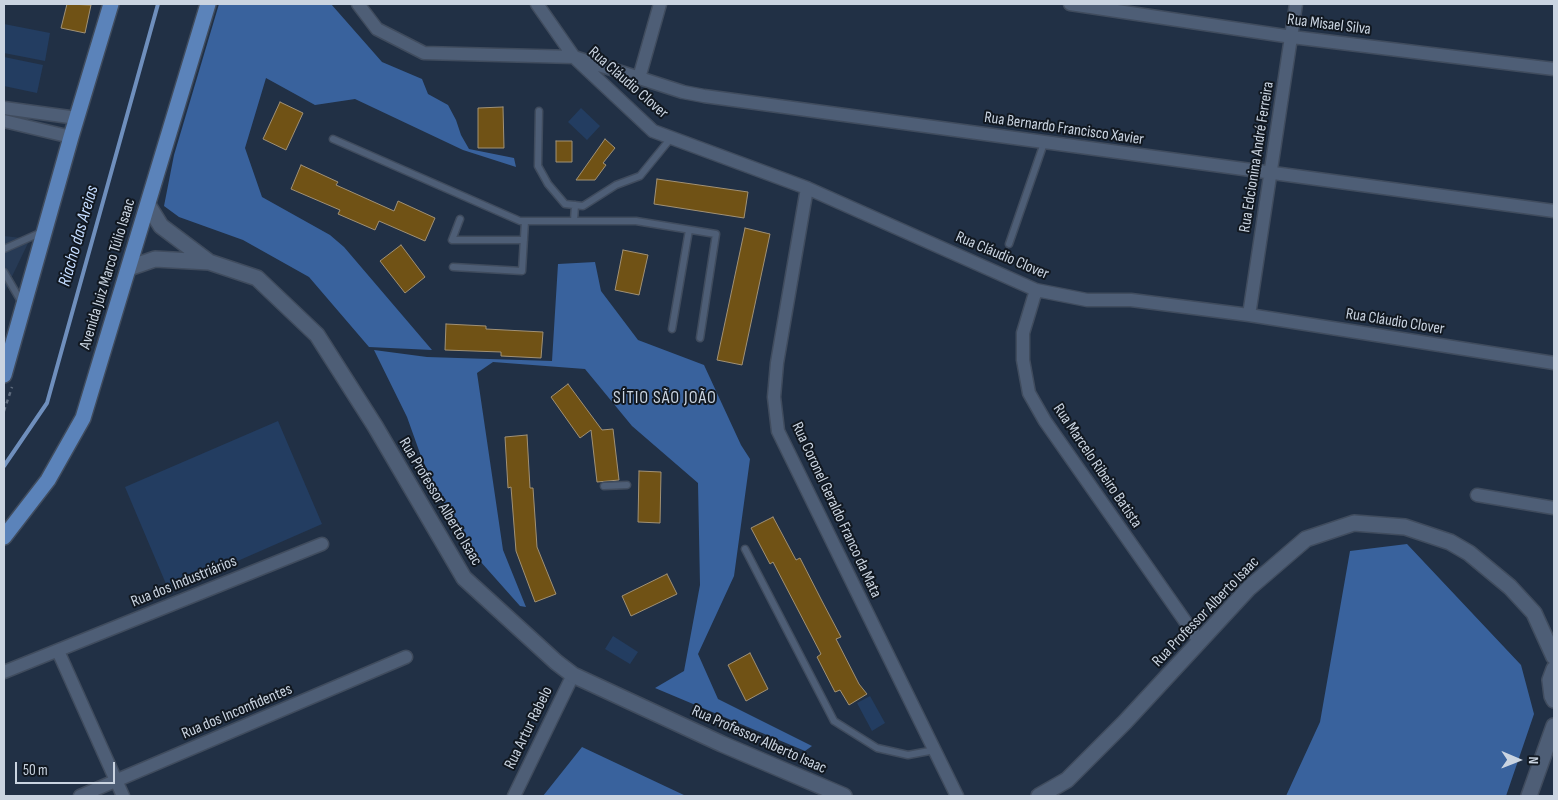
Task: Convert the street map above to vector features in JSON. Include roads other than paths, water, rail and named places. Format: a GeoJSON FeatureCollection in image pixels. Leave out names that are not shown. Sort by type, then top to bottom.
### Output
{"type":"FeatureCollection","features":[{"type":"Feature","properties":{"kind":"main road"},"geometry":{"type":"LineString","coordinates":[[4,375],[71,136],[111,4]]}},
{"type":"Feature","properties":{"kind":"main road","name":"Avenida Juiz Marco Túlio Isaac"},"geometry":{"type":"LineString","coordinates":[[4,537],[48,480],[82,418],[208,4]]}},
{"type":"Feature","properties":{"kind":"main road"},"geometry":{"type":"LineString","coordinates":[[148,205],[161,226],[209,262]]}},
{"type":"Feature","properties":{"kind":"main road"},"geometry":{"type":"LineString","coordinates":[[128,268],[154,259],[209,262]]}},
{"type":"Feature","properties":{"kind":"main road","name":"Rua Professor Alberto Isaac"},"geometry":{"type":"LineString","coordinates":[[209,262],[257,278],[318,335],[375,426],[464,578],[556,662],[573,675],[722,744],[844,796]]}},
{"type":"Feature","properties":{"kind":"main road","name":"Rua Professor Alberto Isaac"},"geometry":{"type":"LineString","coordinates":[[1039,796],[1067,780],[1125,722],[1249,588],[1306,539],[1354,523],[1405,527],[1450,542],[1469,553],[1510,587],[1534,613],[1554,657]]}},
{"type":"Feature","properties":{"kind":"main road"},"geometry":{"type":"LineString","coordinates":[[1554,669],[1550,680],[1554,700]]}},
{"type":"Feature","properties":{"kind":"main road"},"geometry":{"type":"LineString","coordinates":[[1529,796],[1554,726]]}},
{"type":"Feature","properties":{"kind":"street","name":"Rua Bernardo Francisco Xavier"},"geometry":{"type":"LineString","coordinates":[[358,4],[377,29],[424,53],[574,57],[683,92],[704,96],[1554,211]]}},
{"type":"Feature","properties":{"kind":"street","name":"Rua Cláudio Clover"},"geometry":{"type":"LineString","coordinates":[[537,4],[574,57],[653,131],[807,188],[1036,290],[1087,300],[1131,300],[1249,316],[1554,363]]}},
{"type":"Feature","properties":{"kind":"street"},"geometry":{"type":"LineString","coordinates":[[639,78],[660,4]]}},
{"type":"Feature","properties":{"kind":"street","name":"Rua Misael Silva"},"geometry":{"type":"LineString","coordinates":[[1070,4],[1292,37],[1554,68]]}},
{"type":"Feature","properties":{"kind":"street","name":"Rua Edcionina André Ferreira"},"geometry":{"type":"LineString","coordinates":[[1249,316],[1296,4]]}},
{"type":"Feature","properties":{"kind":"street"},"geometry":{"type":"LineString","coordinates":[[4,108],[77,118]]}},
{"type":"Feature","properties":{"kind":"street"},"geometry":{"type":"LineString","coordinates":[[4,121],[71,136]]}},
{"type":"Feature","properties":{"kind":"street","name":"Rua Coronel Geraldo Franco da Mata"},"geometry":{"type":"LineString","coordinates":[[807,188],[778,363],[774,397],[778,430],[957,796]]}},
{"type":"Feature","properties":{"kind":"street","name":"Rua Marcelo Ribeiro Batista"},"geometry":{"type":"LineString","coordinates":[[1036,290],[1023,333],[1023,360],[1029,393],[1045,421],[1199,642]]}},
{"type":"Feature","properties":{"kind":"street"},"geometry":{"type":"LineString","coordinates":[[1476,495],[1554,508]]}},
{"type":"Feature","properties":{"kind":"street","name":"Rua dos Industriários"},"geometry":{"type":"LineString","coordinates":[[4,672],[322,544]]}},
{"type":"Feature","properties":{"kind":"street"},"geometry":{"type":"LineString","coordinates":[[58,651],[123,796]]}},
{"type":"Feature","properties":{"kind":"street","name":"Rua dos Inconfidentes"},"geometry":{"type":"LineString","coordinates":[[80,796],[406,657]]}},
{"type":"Feature","properties":{"kind":"street","name":"Rua Artur Rabelo"},"geometry":{"type":"LineString","coordinates":[[514,796],[573,675]]}},
{"type":"Feature","properties":{"kind":"lane"},"geometry":{"type":"LineString","coordinates":[[539,111],[538,166],[548,184],[564,204],[583,206],[616,184],[640,176],[671,138]]}},
{"type":"Feature","properties":{"kind":"lane"},"geometry":{"type":"LineString","coordinates":[[333,139],[520,221],[636,221],[716,234],[700,338]]}},
{"type":"Feature","properties":{"kind":"lane"},"geometry":{"type":"LineString","coordinates":[[1009,244],[1044,143]]}},
{"type":"Feature","properties":{"kind":"lane"},"geometry":{"type":"LineString","coordinates":[[574,221],[575,205]]}},
{"type":"Feature","properties":{"kind":"lane"},"geometry":{"type":"LineString","coordinates":[[460,219],[452,240],[524,240]]}},
{"type":"Feature","properties":{"kind":"lane"},"geometry":{"type":"LineString","coordinates":[[453,268],[522,271],[525,221]]}},
{"type":"Feature","properties":{"kind":"lane"},"geometry":{"type":"LineString","coordinates":[[4,250],[45,230]]}},
{"type":"Feature","properties":{"kind":"lane"},"geometry":{"type":"LineString","coordinates":[[672,330],[689,230]]}},
{"type":"Feature","properties":{"kind":"lane"},"geometry":{"type":"LineString","coordinates":[[4,272],[24,306]]}},
{"type":"Feature","properties":{"kind":"lane"},"geometry":{"type":"LineString","coordinates":[[604,486],[627,485]]}},
{"type":"Feature","properties":{"kind":"lane"},"geometry":{"type":"LineString","coordinates":[[745,549],[834,721],[877,748],[908,755],[935,750]]}},
{"type":"Feature","properties":{"kind":"waterway","name":"Riacho das Areias"},"geometry":{"type":"LineString","coordinates":[[4,466],[47,403],[158,4]]}},
{"type":"Feature","properties":{"kind":"district","name":"SÍTIO SÃO JOÃO"},"geometry":{"type":"Point","coordinates":[665,398]}}]}
